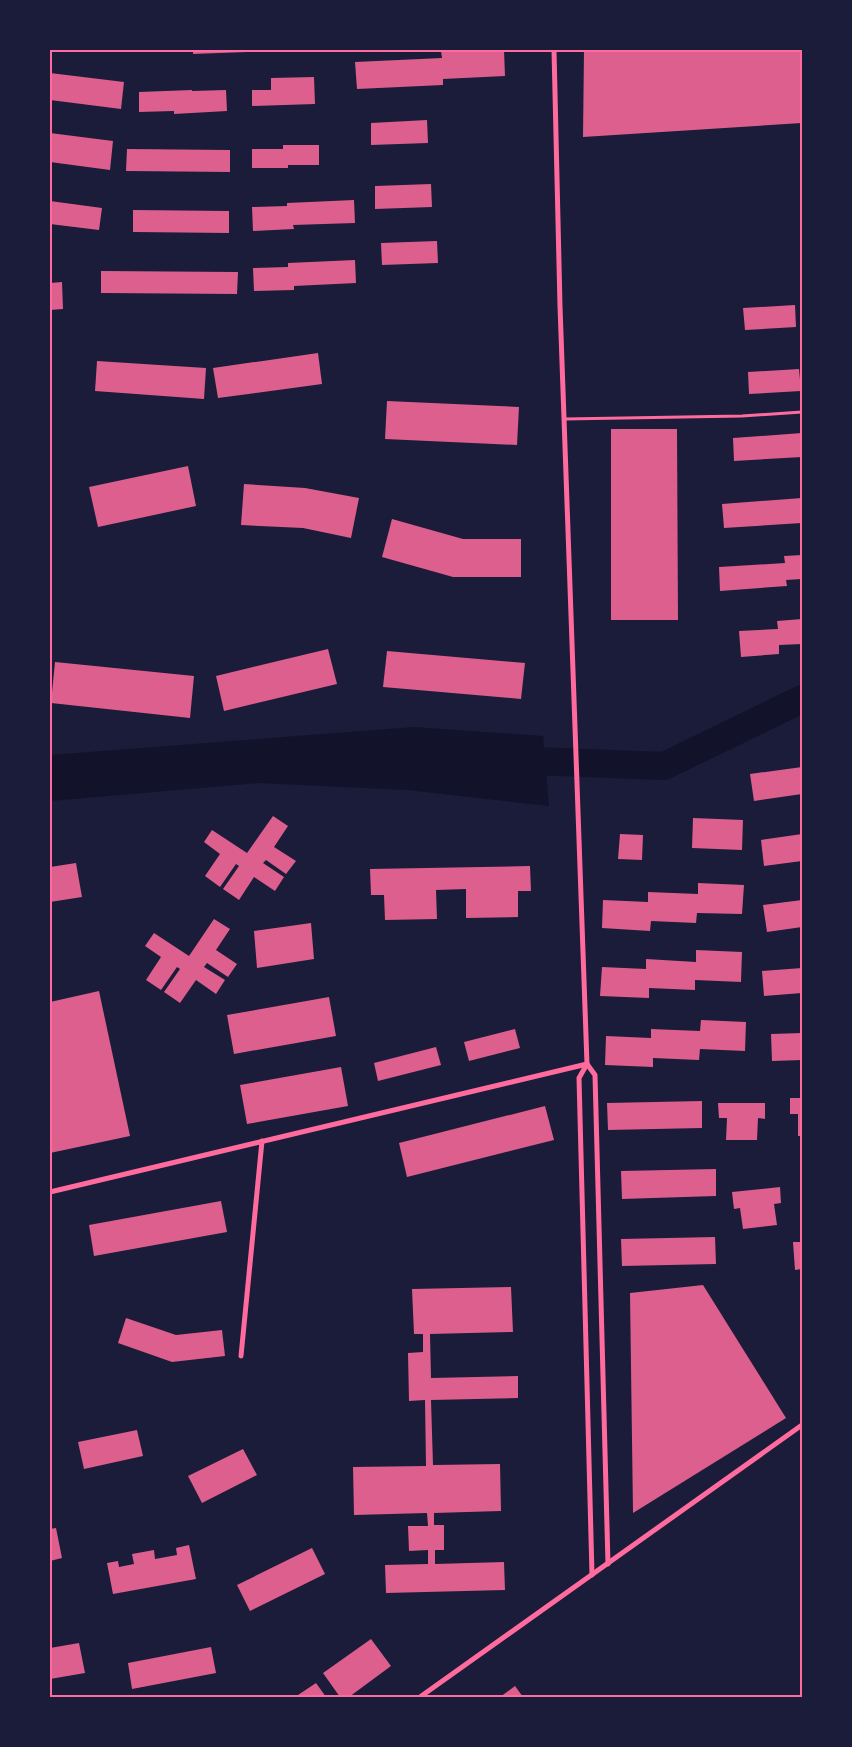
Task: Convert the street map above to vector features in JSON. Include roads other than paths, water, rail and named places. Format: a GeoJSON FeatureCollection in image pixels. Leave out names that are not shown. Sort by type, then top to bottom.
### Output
{"type":"FeatureCollection","features":[{"type":"Feature","properties":{"kind":"street"},"geometry":{"type":"LineString","coordinates":[[554,50],[564,419],[587,1064],[579,1078],[592,1575]]}},
{"type":"Feature","properties":{"kind":"street"},"geometry":{"type":"LineString","coordinates":[[50,1192],[587,1064]]}},
{"type":"Feature","properties":{"kind":"street"},"geometry":{"type":"LineString","coordinates":[[587,1064],[595,1075],[608,1564]]}},
{"type":"Feature","properties":{"kind":"street"},"geometry":{"type":"LineString","coordinates":[[240,1356],[262,1141]]}},
{"type":"Feature","properties":{"kind":"street"},"geometry":{"type":"LineString","coordinates":[[420,1697],[802,1425]]}},
{"type":"Feature","properties":{"kind":"lane"},"geometry":{"type":"LineString","coordinates":[[564,419],[742,416],[802,412]]}},
{"type":"Feature","properties":{"kind":"waterway"},"geometry":{"type":"LineString","coordinates":[[508,760],[664,766],[802,699]]}}]}
